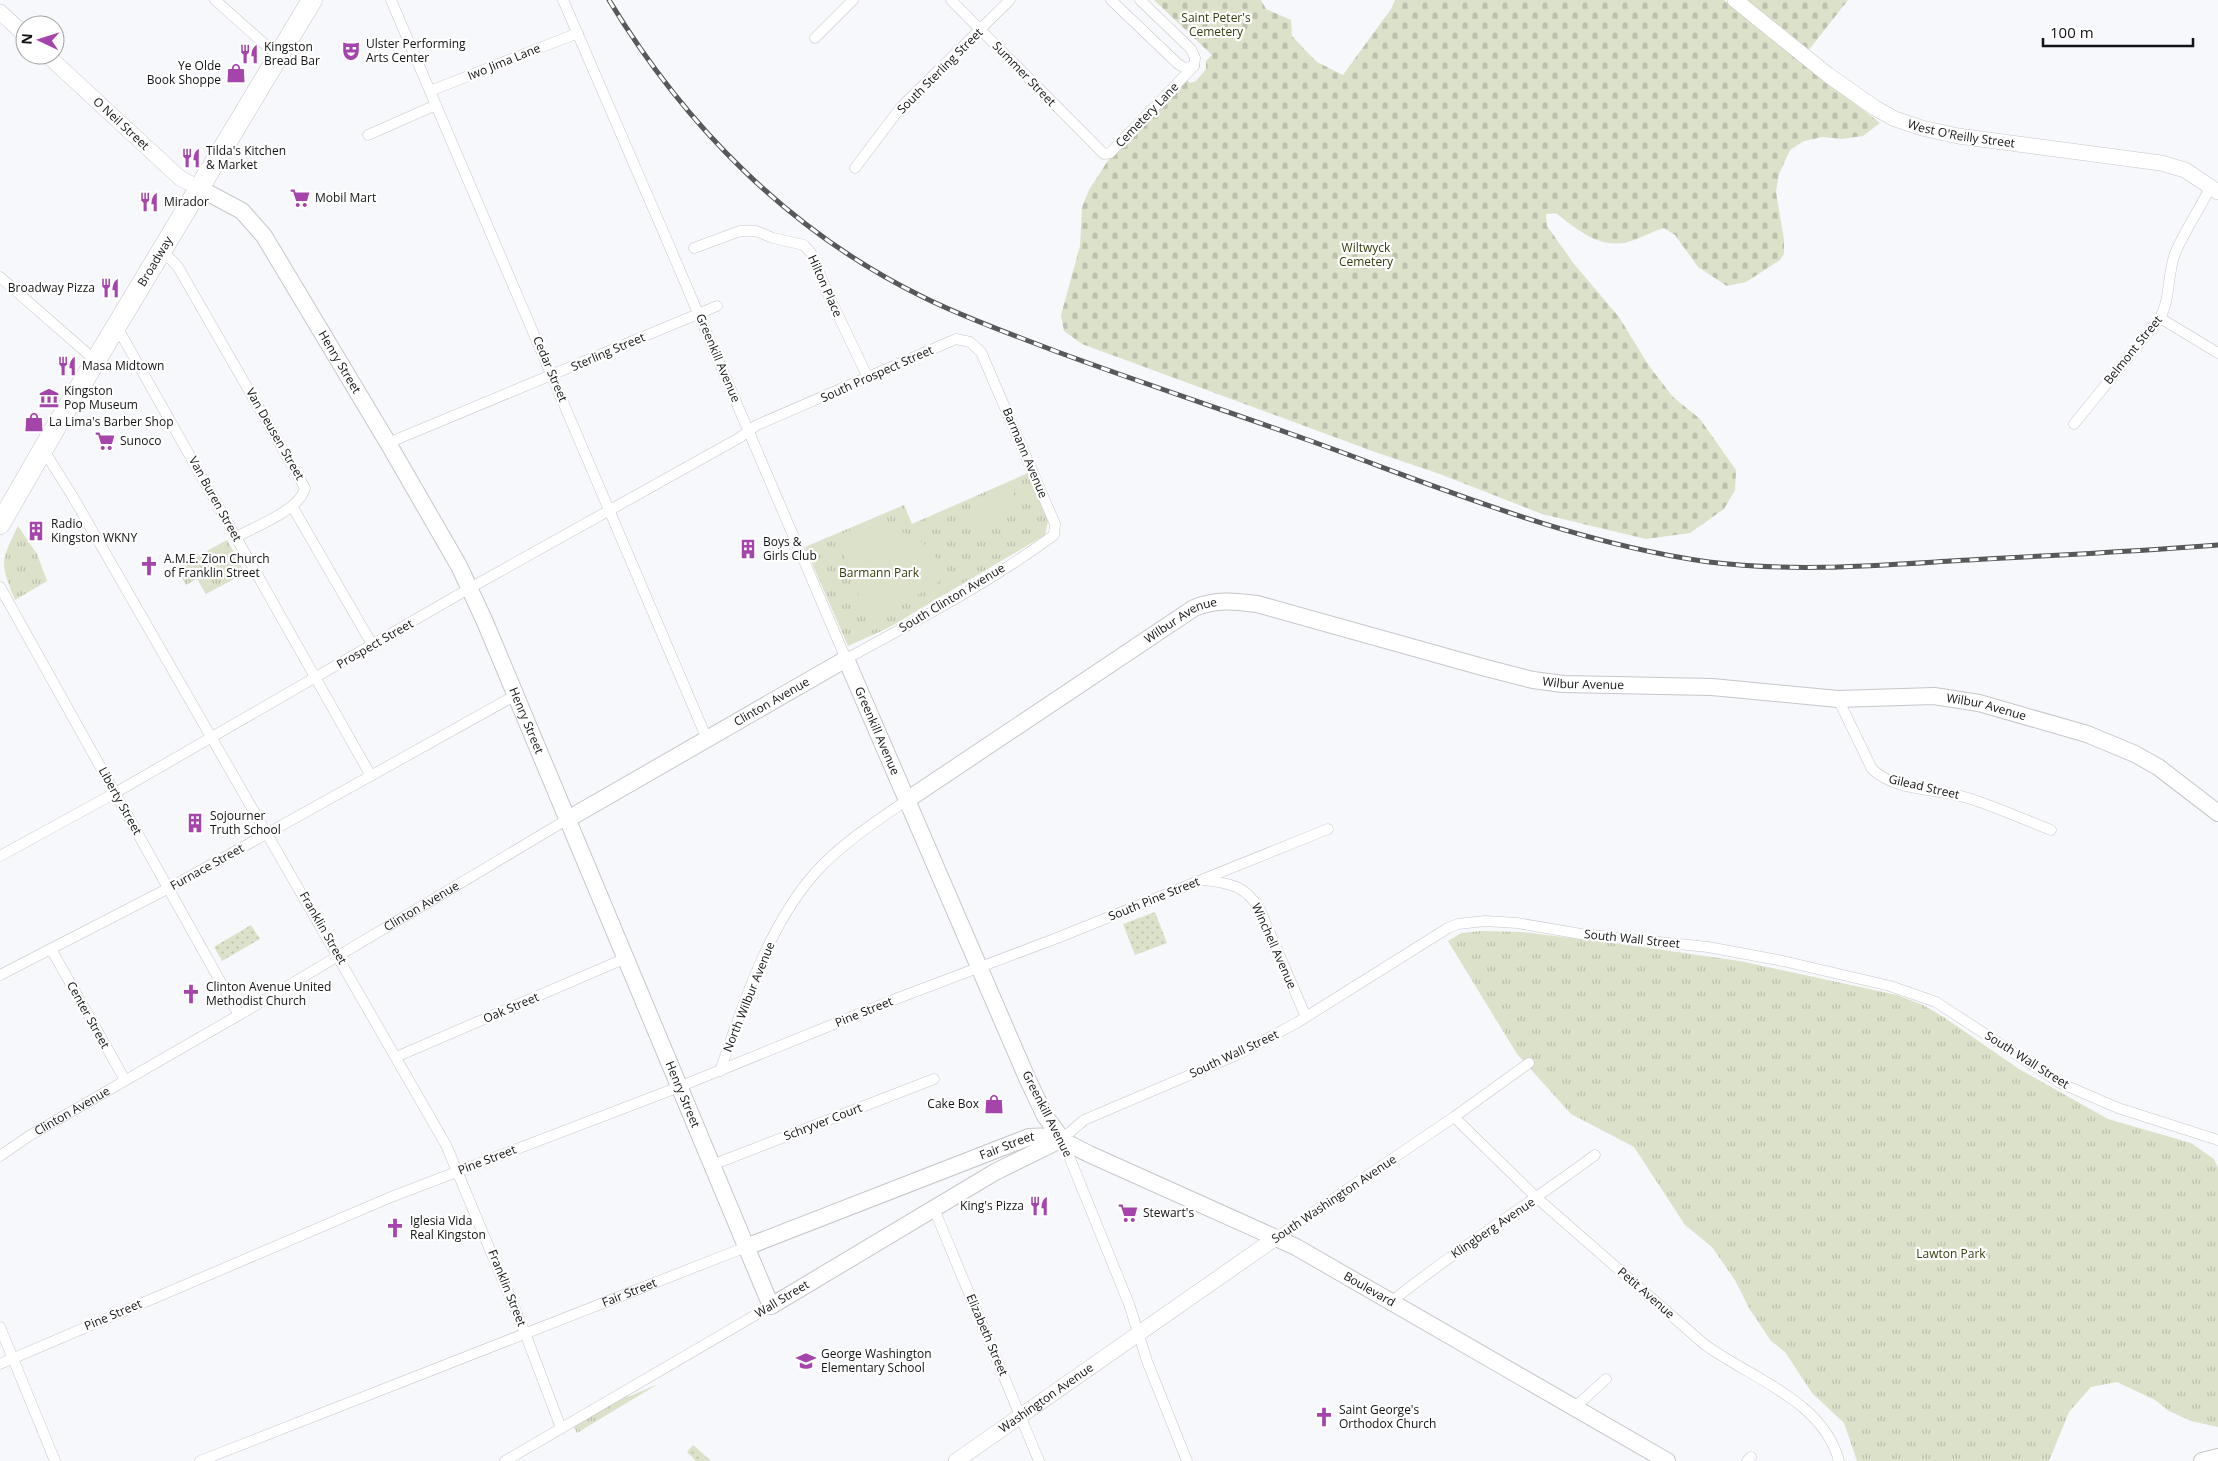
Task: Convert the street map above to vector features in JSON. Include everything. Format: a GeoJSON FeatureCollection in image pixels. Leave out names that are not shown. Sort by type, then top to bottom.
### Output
{"type":"FeatureCollection","features":[{"type":"Feature","properties":{"kind":"highway","name":"Broadway"},"geometry":{"type":"LineString","coordinates":[[0,524],[312,0]]}},
{"type":"Feature","properties":{"kind":"main road","name":"Henry Street"},"geometry":{"type":"LineString","coordinates":[[199,188],[242,211],[264,236],[459,566],[516,695],[770,1306]]}},
{"type":"Feature","properties":{"kind":"main road","name":"Wilbur Avenue"},"geometry":{"type":"LineString","coordinates":[[907,800],[1194,608],[1210,602],[1229,600],[1257,604],[1533,680],[1563,684],[1712,687],[1838,699],[1934,696],[1979,703],[2016,712],[2087,734],[2135,754],[2165,772],[2218,812]]}},
{"type":"Feature","properties":{"kind":"main road","name":"Clinton Avenue"},"geometry":{"type":"LineString","coordinates":[[568,819],[846,659]]}},
{"type":"Feature","properties":{"kind":"main road","name":"Greenkill Avenue"},"geometry":{"type":"LineString","coordinates":[[846,659],[1045,1116],[1062,1139]]}},
{"type":"Feature","properties":{"kind":"main road","name":"Fair Street"},"geometry":{"type":"LineString","coordinates":[[746,1247],[1029,1137],[1046,1136],[1062,1139]]}},
{"type":"Feature","properties":{"kind":"main road","name":"Wall Street"},"geometry":{"type":"LineString","coordinates":[[770,1306],[996,1172],[1062,1139]]}},
{"type":"Feature","properties":{"kind":"main road","name":"Boulevard"},"geometry":{"type":"LineString","coordinates":[[1062,1139],[1086,1153],[1277,1237],[1667,1461]]}},
{"type":"Feature","properties":{"kind":"main road"},"geometry":{"type":"LineString","coordinates":[[2202,1461],[2218,1457]]}},
{"type":"Feature","properties":{"kind":"street"},"geometry":{"type":"LineString","coordinates":[[215,0],[278,56]]}},
{"type":"Feature","properties":{"kind":"street","name":"Cedar Street"},"geometry":{"type":"LineString","coordinates":[[391,0],[553,375],[707,739]]}},
{"type":"Feature","properties":{"kind":"street","name":"Greenkill Avenue"},"geometry":{"type":"LineString","coordinates":[[563,0],[846,659]]}},
{"type":"Feature","properties":{"kind":"street"},"geometry":{"type":"LineString","coordinates":[[815,38],[853,0]]}},
{"type":"Feature","properties":{"kind":"street","name":"Summer Street"},"geometry":{"type":"LineString","coordinates":[[951,0],[1097,149]]}},
{"type":"Feature","properties":{"kind":"street","name":"South Sterling Street"},"geometry":{"type":"LineString","coordinates":[[855,168],[901,107],[1010,0]]}},
{"type":"Feature","properties":{"kind":"street"},"geometry":{"type":"LineString","coordinates":[[1112,0],[1178,64],[1185,68],[1194,66],[1195,58],[1191,49],[1140,0]]}},
{"type":"Feature","properties":{"kind":"street","name":"West O'Reilly Street"},"geometry":{"type":"LineString","coordinates":[[1735,0],[1828,76],[1875,108],[1895,119],[1922,128],[1958,136],[2161,163],[2185,170],[2215,189]]}},
{"type":"Feature","properties":{"kind":"street"},"geometry":{"type":"LineString","coordinates":[[0,12],[15,26]]}},
{"type":"Feature","properties":{"kind":"street","name":"Iwo Jima Lane"},"geometry":{"type":"LineString","coordinates":[[430,91],[578,33]]}},
{"type":"Feature","properties":{"kind":"street","name":"O Neil Street"},"geometry":{"type":"LineString","coordinates":[[58,65],[180,178],[199,188]]}},
{"type":"Feature","properties":{"kind":"street","name":"Cemetery Lane"},"geometry":{"type":"LineString","coordinates":[[1097,149],[1104,154],[1110,153],[1194,66]]}},
{"type":"Feature","properties":{"kind":"street"},"geometry":{"type":"LineString","coordinates":[[368,135],[436,105]]}},
{"type":"Feature","properties":{"kind":"street","name":"Belmont Street"},"geometry":{"type":"LineString","coordinates":[[2074,424],[2160,318],[2164,309],[2168,282],[2176,251],[2215,189]]}},
{"type":"Feature","properties":{"kind":"street","name":"Hilton Place"},"geometry":{"type":"LineString","coordinates":[[694,248],[740,231],[756,231],[773,238],[804,245],[811,253],[828,294],[868,378]]}},
{"type":"Feature","properties":{"kind":"street","name":"Van Deusen Street"},"geometry":{"type":"LineString","coordinates":[[162,250],[178,267],[298,473],[305,488],[303,497],[292,506]]}},
{"type":"Feature","properties":{"kind":"street"},"geometry":{"type":"LineString","coordinates":[[0,277],[96,361]]}},
{"type":"Feature","properties":{"kind":"street","name":"Sterling Street"},"geometry":{"type":"LineString","coordinates":[[388,443],[717,306]]}},
{"type":"Feature","properties":{"kind":"street"},"geometry":{"type":"LineString","coordinates":[[2160,318],[2218,353]]}},
{"type":"Feature","properties":{"kind":"street","name":"Van Buren Street"},"geometry":{"type":"LineString","coordinates":[[117,326],[371,776]]}},
{"type":"Feature","properties":{"kind":"street","name":"South Prospect Street"},"geometry":{"type":"LineString","coordinates":[[749,431],[769,419],[960,339],[970,342],[981,352],[991,375]]}},
{"type":"Feature","properties":{"kind":"street","name":"Barmann Avenue"},"geometry":{"type":"LineString","coordinates":[[991,375],[1055,524],[1054,532]]}},
{"type":"Feature","properties":{"kind":"street","name":"Prospect Street"},"geometry":{"type":"LineString","coordinates":[[0,856],[115,793],[212,736],[373,646],[470,588],[749,431]]}},
{"type":"Feature","properties":{"kind":"street","name":"Franklin Street"},"geometry":{"type":"LineString","coordinates":[[43,449],[212,736],[446,1145],[525,1333],[561,1428]]}},
{"type":"Feature","properties":{"kind":"street"},"geometry":{"type":"LineString","coordinates":[[236,537],[292,506],[373,646]]}},
{"type":"Feature","properties":{"kind":"street","name":"South Clinton Avenue"},"geometry":{"type":"LineString","coordinates":[[846,659],[936,610],[1035,549],[1054,535],[1054,532]]}},
{"type":"Feature","properties":{"kind":"street","name":"Liberty Street"},"geometry":{"type":"LineString","coordinates":[[0,587],[239,1015]]}},
{"type":"Feature","properties":{"kind":"street","name":"Furnace Street"},"geometry":{"type":"LineString","coordinates":[[0,975],[169,888],[516,695]]}},
{"type":"Feature","properties":{"kind":"street","name":"Gilead Street"},"geometry":{"type":"LineString","coordinates":[[1838,699],[1872,769],[1880,776],[1892,782],[1966,797],[2051,830]]}},
{"type":"Feature","properties":{"kind":"street","name":"North Wilbur Avenue"},"geometry":{"type":"LineString","coordinates":[[720,1071],[768,948],[790,907],[804,887],[839,849],[907,800]]}},
{"type":"Feature","properties":{"kind":"street","name":"Clinton Avenue"},"geometry":{"type":"LineString","coordinates":[[0,1156],[29,1136],[239,1015],[568,819]]}},
{"type":"Feature","properties":{"kind":"street","name":"South Pine Street"},"geometry":{"type":"LineString","coordinates":[[979,968],[1328,829]]}},
{"type":"Feature","properties":{"kind":"street","name":"Winchell Avenue"},"geometry":{"type":"LineString","coordinates":[[1202,880],[1224,883],[1242,889],[1252,896],[1260,910],[1306,1017]]}},
{"type":"Feature","properties":{"kind":"street","name":"South Wall Street"},"geometry":{"type":"LineString","coordinates":[[1062,1139],[1084,1120],[1239,1054],[1306,1017],[1448,928],[1458,924],[1485,922],[1517,923],[1581,934],[1708,947],[1783,961],[1911,992],[1936,1002],[1961,1017],[2060,1083],[2118,1108],[2218,1140]]}},
{"type":"Feature","properties":{"kind":"street","name":"Center Street"},"geometry":{"type":"LineString","coordinates":[[52,949],[125,1080]]}},
{"type":"Feature","properties":{"kind":"street","name":"Oak Street"},"geometry":{"type":"LineString","coordinates":[[396,1057],[626,958]]}},
{"type":"Feature","properties":{"kind":"street","name":"Pine Street"},"geometry":{"type":"LineString","coordinates":[[0,1364],[287,1240],[458,1171],[720,1071],[893,1000],[979,968]]}},
{"type":"Feature","properties":{"kind":"street","name":"South Washington Avenue"},"geometry":{"type":"LineString","coordinates":[[1138,1334],[1454,1117],[1529,1063]]}},
{"type":"Feature","properties":{"kind":"street","name":"Schryver Court"},"geometry":{"type":"LineString","coordinates":[[712,1165],[934,1079]]}},
{"type":"Feature","properties":{"kind":"street","name":"Petit Avenue"},"geometry":{"type":"LineString","coordinates":[[1454,1117],[1537,1198],[1704,1344],[1723,1358],[1800,1405],[1818,1423],[1836,1450],[1839,1461]]}},
{"type":"Feature","properties":{"kind":"street","name":"Greenkill Avenue"},"geometry":{"type":"LineString","coordinates":[[1062,1139],[1129,1304],[1138,1334],[1187,1461]]}},
{"type":"Feature","properties":{"kind":"street","name":"Klingberg Avenue"},"geometry":{"type":"LineString","coordinates":[[1391,1302],[1463,1247],[1537,1198],[1596,1155]]}},
{"type":"Feature","properties":{"kind":"street","name":"Elizabeth Street"},"geometry":{"type":"LineString","coordinates":[[934,1209],[1040,1461]]}},
{"type":"Feature","properties":{"kind":"street","name":"Fair Street"},"geometry":{"type":"LineString","coordinates":[[200,1461],[746,1247]]}},
{"type":"Feature","properties":{"kind":"street","name":"Wall Street"},"geometry":{"type":"LineString","coordinates":[[505,1461],[770,1306]]}},
{"type":"Feature","properties":{"kind":"street"},"geometry":{"type":"LineString","coordinates":[[0,1327],[55,1461]]}},
{"type":"Feature","properties":{"kind":"street","name":"Washington Avenue"},"geometry":{"type":"LineString","coordinates":[[956,1461],[1138,1334]]}},
{"type":"Feature","properties":{"kind":"street"},"geometry":{"type":"LineString","coordinates":[[1574,1408],[1606,1379]]}},
{"type":"Feature","properties":{"kind":"green space","name":"Wiltwyck Cemetery"},"geometry":{"type":"Polygon","coordinates":[[[1154,0],[1261,0],[1266,9],[1291,20],[1292,36],[1317,62],[1343,75],[1391,9],[1395,0],[1724,0],[1880,123],[1863,136],[1841,139],[1823,137],[1804,141],[1790,150],[1779,174],[1776,192],[1784,240],[1784,254],[1780,260],[1746,282],[1727,286],[1698,267],[1675,235],[1664,228],[1634,240],[1612,243],[1592,238],[1556,213],[1546,214],[1547,226],[1574,264],[1619,317],[1649,366],[1673,397],[1700,419],[1736,470],[1735,490],[1724,509],[1690,533],[1646,539],[1542,514],[1440,474],[1375,452],[1082,344],[1064,331],[1061,315],[1080,246],[1082,207],[1089,190],[1109,159],[1187,80],[1190,83],[1196,81],[1206,69],[1206,61],[1212,55],[1154,0]]]}},
{"type":"Feature","properties":{"kind":"green space"},"geometry":{"type":"Polygon","coordinates":[[[1744,0],[1848,0],[1808,51],[1744,0]]]}},
{"type":"Feature","properties":{"kind":"green space","name":"Barmann Park"},"geometry":{"type":"Polygon","coordinates":[[[1028,473],[1048,521],[1045,535],[888,628],[848,646],[805,547],[904,505],[912,524],[1028,473]]]}},
{"type":"Feature","properties":{"kind":"green space"},"geometry":{"type":"Polygon","coordinates":[[[1009,484],[1019,505],[978,524],[969,503],[1009,484]]]}},
{"type":"Feature","properties":{"kind":"green space"},"geometry":{"type":"Polygon","coordinates":[[[18,526],[37,554],[47,581],[15,600],[4,562],[5,555],[18,526]]]}},
{"type":"Feature","properties":{"kind":"green space"},"geometry":{"type":"Polygon","coordinates":[[[886,528],[909,534],[927,546],[947,577],[881,617],[865,614],[837,536],[855,529],[886,528]]]}},
{"type":"Feature","properties":{"kind":"green space"},"geometry":{"type":"Polygon","coordinates":[[[227,540],[245,573],[206,594],[197,579],[186,585],[176,568],[227,540]]]}},
{"type":"Feature","properties":{"kind":"green space"},"geometry":{"type":"Polygon","coordinates":[[[1155,912],[1167,943],[1135,955],[1123,924],[1155,912]]]}},
{"type":"Feature","properties":{"kind":"green space"},"geometry":{"type":"Polygon","coordinates":[[[251,925],[260,939],[222,961],[214,947],[251,925]]]}},
{"type":"Feature","properties":{"kind":"green space","name":"Lawton Park"},"geometry":{"type":"Polygon","coordinates":[[[1482,931],[1521,932],[1740,961],[1897,995],[1923,1005],[2019,1069],[2108,1119],[2191,1143],[2214,1159],[2218,1168],[2218,1427],[2191,1421],[2169,1411],[2155,1400],[2117,1382],[2091,1387],[2069,1412],[2049,1461],[1857,1461],[1844,1423],[1812,1393],[1785,1352],[1771,1341],[1749,1308],[1735,1280],[1712,1247],[1685,1225],[1634,1147],[1571,1114],[1517,1054],[1448,941],[1461,933],[1482,931]]]}},
{"type":"Feature","properties":{"kind":"green space"},"geometry":{"type":"Polygon","coordinates":[[[658,1384],[577,1433],[572,1424],[624,1397],[658,1384]]]}},
{"type":"Feature","properties":{"kind":"green space"},"geometry":{"type":"Polygon","coordinates":[[[693,1445],[711,1461],[696,1461],[687,1452],[693,1445]]]}},
{"type":"Feature","properties":{"kind":"railway"},"geometry":{"type":"LineString","coordinates":[[609,0],[671,90],[707,132],[745,171],[785,208],[829,241],[874,271],[939,305],[1005,332],[1506,512],[1607,542],[1658,553],[1709,562],[1770,567],[1860,566],[2218,545]]}},
{"type":"Feature","properties":{"kind":"place","name":"Ulster Performing Arts Center"},"geometry":{"type":"Point","coordinates":[351,51]}},
{"type":"Feature","properties":{"kind":"place","name":"Kingston Bread Bar"},"geometry":{"type":"Point","coordinates":[249,54]}},
{"type":"Feature","properties":{"kind":"place","name":"Ye Olde Book Shoppe"},"geometry":{"type":"Point","coordinates":[236,73]}},
{"type":"Feature","properties":{"kind":"place","name":"Tilda's Kitchen & Market"},"geometry":{"type":"Point","coordinates":[191,158]}},
{"type":"Feature","properties":{"kind":"place","name":"Mobil Mart"},"geometry":{"type":"Point","coordinates":[300,198]}},
{"type":"Feature","properties":{"kind":"place","name":"Mirador"},"geometry":{"type":"Point","coordinates":[149,202]}},
{"type":"Feature","properties":{"kind":"place","name":"Broadway Pizza"},"geometry":{"type":"Point","coordinates":[110,288]}},
{"type":"Feature","properties":{"kind":"place","name":"Masa Midtown"},"geometry":{"type":"Point","coordinates":[67,366]}},
{"type":"Feature","properties":{"kind":"place","name":"Kingston Pop Museum"},"geometry":{"type":"Point","coordinates":[49,398]}},
{"type":"Feature","properties":{"kind":"place","name":"La Lima's Barber Shop"},"geometry":{"type":"Point","coordinates":[34,422]}},
{"type":"Feature","properties":{"kind":"place","name":"Sunoco"},"geometry":{"type":"Point","coordinates":[105,441]}},
{"type":"Feature","properties":{"kind":"place","name":"Radio Kingston WKNY"},"geometry":{"type":"Point","coordinates":[36,531]}},
{"type":"Feature","properties":{"kind":"place","name":"Boys & Girls Club"},"geometry":{"type":"Point","coordinates":[748,549]}},
{"type":"Feature","properties":{"kind":"place","name":"A.M.E. Zion Church of Franklin Street"},"geometry":{"type":"Point","coordinates":[149,566]}},
{"type":"Feature","properties":{"kind":"place","name":"Sojourner Truth School"},"geometry":{"type":"Point","coordinates":[195,823]}},
{"type":"Feature","properties":{"kind":"place","name":"Clinton Avenue United Methodist Church"},"geometry":{"type":"Point","coordinates":[191,994]}},
{"type":"Feature","properties":{"kind":"place","name":"Cake Box"},"geometry":{"type":"Point","coordinates":[994,1104]}},
{"type":"Feature","properties":{"kind":"place","name":"King's Pizza"},"geometry":{"type":"Point","coordinates":[1039,1206]}},
{"type":"Feature","properties":{"kind":"place","name":"Stewart's"},"geometry":{"type":"Point","coordinates":[1128,1213]}},
{"type":"Feature","properties":{"kind":"place","name":"Iglesia Vida Real Kingston"},"geometry":{"type":"Point","coordinates":[395,1228]}},
{"type":"Feature","properties":{"kind":"place","name":"George Washington Elementary School"},"geometry":{"type":"Point","coordinates":[806,1361]}},
{"type":"Feature","properties":{"kind":"place","name":"Saint George's Orthodox Church"},"geometry":{"type":"Point","coordinates":[1324,1417]}},
{"type":"Feature","properties":{"kind":"park label","name":"Saint Peter's Cemetery"},"geometry":{"type":"Point","coordinates":[1216,25]}}]}
